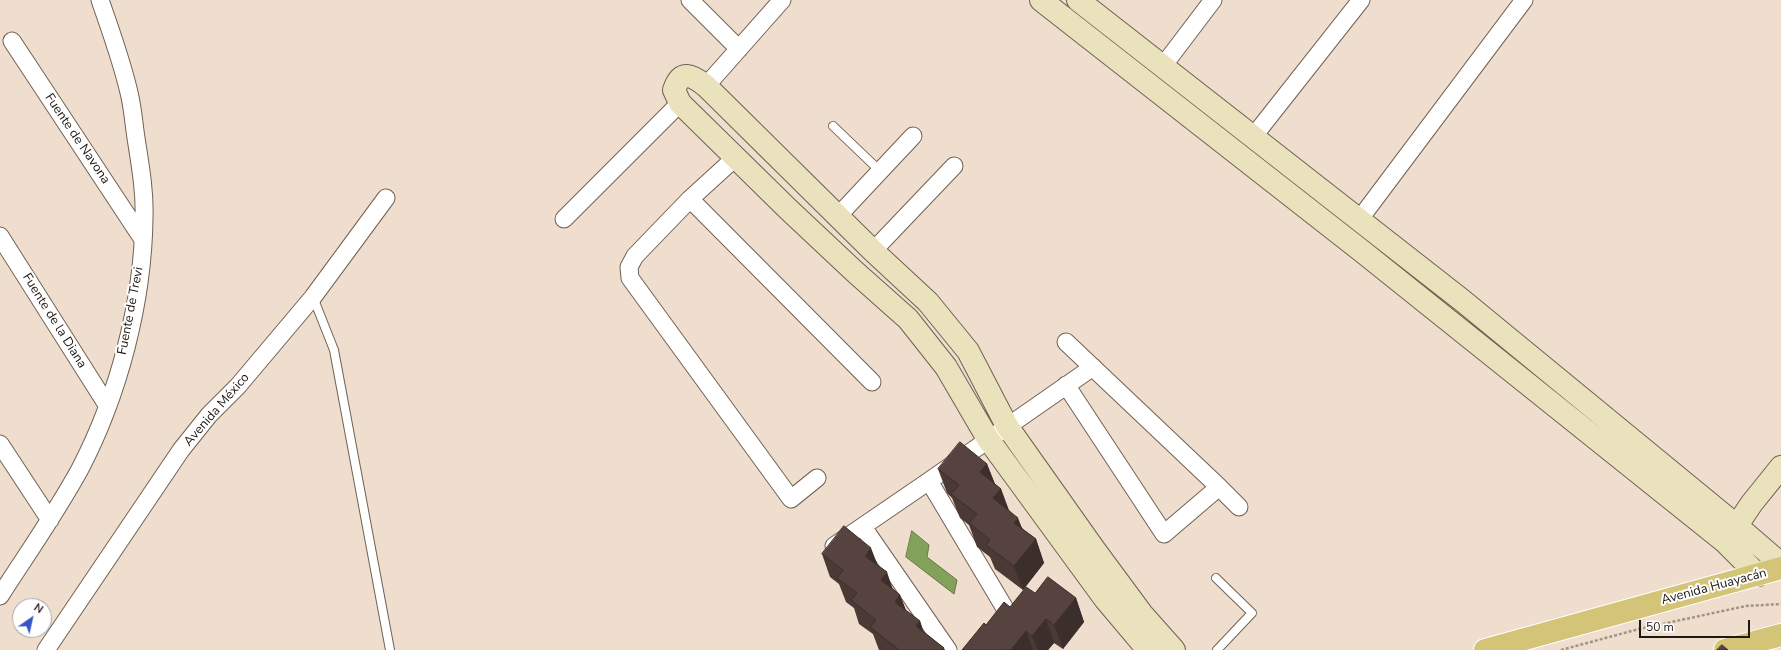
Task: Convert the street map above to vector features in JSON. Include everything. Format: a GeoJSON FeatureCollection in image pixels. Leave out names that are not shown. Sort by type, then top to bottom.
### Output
{"type":"FeatureCollection","features":[{"type":"Feature","properties":{"kind":"main road"},"geometry":{"type":"LineString","coordinates":[[1041,0],[1280,187],[1731,534],[1781,564]]}},
{"type":"Feature","properties":{"kind":"main road"},"geometry":{"type":"LineString","coordinates":[[1078,0],[1470,306],[1731,534],[1758,574]]}},
{"type":"Feature","properties":{"kind":"main road"},"geometry":{"type":"LineString","coordinates":[[1148,650],[1114,593],[1007,426],[968,351],[928,302],[873,251],[706,86],[696,78],[689,75],[682,77],[676,83],[674,90],[680,103],[834,253],[908,319],[946,367],[988,439],[1114,593],[1142,614],[1174,650]]}},
{"type":"Feature","properties":{"kind":"main road"},"geometry":{"type":"LineString","coordinates":[[1280,187],[1294,169]]}},
{"type":"Feature","properties":{"kind":"main road"},"geometry":{"type":"LineString","coordinates":[[834,253],[854,232]]}},
{"type":"Feature","properties":{"kind":"main road"},"geometry":{"type":"LineString","coordinates":[[854,271],[873,251]]}},
{"type":"Feature","properties":{"kind":"main road"},"geometry":{"type":"LineString","coordinates":[[1731,534],[1752,503],[1781,467]]}},
{"type":"Feature","properties":{"kind":"main road","name":"Avenida Huayacán"},"geometry":{"type":"LineString","coordinates":[[1485,650],[1781,568]]}},
{"type":"Feature","properties":{"kind":"main road"},"geometry":{"type":"LineString","coordinates":[[1725,650],[1781,635]]}},
{"type":"Feature","properties":{"kind":"street","name":"Fuente de Trevi"},"geometry":{"type":"LineString","coordinates":[[0,596],[50,520],[80,468],[119,373],[140,276],[144,217],[141,175],[130,98],[120,60],[100,0]]}},
{"type":"Feature","properties":{"kind":"street"},"geometry":{"type":"LineString","coordinates":[[690,0],[739,49]]}},
{"type":"Feature","properties":{"kind":"street"},"geometry":{"type":"LineString","coordinates":[[706,86],[782,0]]}},
{"type":"Feature","properties":{"kind":"street"},"geometry":{"type":"LineString","coordinates":[[1163,66],[1214,0]]}},
{"type":"Feature","properties":{"kind":"street"},"geometry":{"type":"LineString","coordinates":[[1253,137],[1361,0]]}},
{"type":"Feature","properties":{"kind":"street"},"geometry":{"type":"LineString","coordinates":[[1359,220],[1524,0]]}},
{"type":"Feature","properties":{"kind":"street","name":"Fuente de Navona"},"geometry":{"type":"LineString","coordinates":[[12,41],[142,238]]}},
{"type":"Feature","properties":{"kind":"street"},"geometry":{"type":"LineString","coordinates":[[564,219],[680,103]]}},
{"type":"Feature","properties":{"kind":"street"},"geometry":{"type":"LineString","coordinates":[[838,216],[913,136]]}},
{"type":"Feature","properties":{"kind":"street"},"geometry":{"type":"LineString","coordinates":[[735,158],[690,199],[635,256],[629,267],[630,278],[791,499],[817,478]]}},
{"type":"Feature","properties":{"kind":"street"},"geometry":{"type":"LineString","coordinates":[[873,251],[954,166]]}},
{"type":"Feature","properties":{"kind":"street","name":"Avenida México"},"geometry":{"type":"LineString","coordinates":[[46,650],[181,450],[209,415],[238,386],[313,297],[386,198]]}},
{"type":"Feature","properties":{"kind":"street"},"geometry":{"type":"LineString","coordinates":[[690,199],[872,382]]}},
{"type":"Feature","properties":{"kind":"street","name":"Fuente de la Diana"},"geometry":{"type":"LineString","coordinates":[[0,236],[107,405]]}},
{"type":"Feature","properties":{"kind":"street"},"geometry":{"type":"LineString","coordinates":[[1066,342],[1239,507]]}},
{"type":"Feature","properties":{"kind":"street"},"geometry":{"type":"LineString","coordinates":[[825,552],[1093,367]]}},
{"type":"Feature","properties":{"kind":"street"},"geometry":{"type":"LineString","coordinates":[[1066,385],[1164,534],[1218,487]]}},
{"type":"Feature","properties":{"kind":"street"},"geometry":{"type":"LineString","coordinates":[[0,444],[50,520]]}},
{"type":"Feature","properties":{"kind":"street"},"geometry":{"type":"LineString","coordinates":[[929,481],[1010,617],[992,630]]}},
{"type":"Feature","properties":{"kind":"street"},"geometry":{"type":"LineString","coordinates":[[863,527],[948,650]]}},
{"type":"Feature","properties":{"kind":"lane"},"geometry":{"type":"LineString","coordinates":[[833,126],[880,171]]}},
{"type":"Feature","properties":{"kind":"lane"},"geometry":{"type":"LineString","coordinates":[[313,297],[334,350],[390,650]]}},
{"type":"Feature","properties":{"kind":"lane"},"geometry":{"type":"LineString","coordinates":[[1216,578],[1252,613],[1217,650]]}},
{"type":"Feature","properties":{"kind":"path"},"geometry":{"type":"LineString","coordinates":[[1561,650],[1640,629],[1746,606],[1781,604]]}},
{"type":"Feature","properties":{"kind":"shaded area"},"geometry":{"type":"Polygon","coordinates":[[[912,531],[929,545],[927,557],[957,580],[954,594],[906,557],[912,531]]]}},
{"type":"Feature","properties":{"kind":"building"},"geometry":{"type":"Polygon","coordinates":[[[960,442],[987,464],[980,472],[1001,489],[993,498],[1018,518],[1014,523],[1036,539],[1014,566],[986,545],[990,540],[969,523],[977,514],[951,494],[959,485],[938,469],[960,442]]]}},
{"type":"Feature","properties":{"kind":"building"},"geometry":{"type":"Polygon","coordinates":[[[844,526],[871,548],[865,556],[887,572],[881,580],[900,595],[895,602],[920,621],[916,626],[944,648],[942,650],[897,650],[898,649],[870,627],[876,620],[851,600],[857,593],[837,578],[843,570],[822,554],[844,526]]]}},
{"type":"Feature","properties":{"kind":"building"},"geometry":{"type":"Polygon","coordinates":[[[1048,577],[1076,598],[1054,625],[1046,619],[1032,636],[1026,631],[1011,650],[962,650],[984,623],[986,625],[1004,602],[1010,607],[1026,587],[1035,593],[1048,577]]]}},
{"type":"Feature","properties":{"kind":"building"},"geometry":{"type":"Polygon","coordinates":[[[1722,645],[1728,650],[1717,650],[1722,645]]]}}]}
